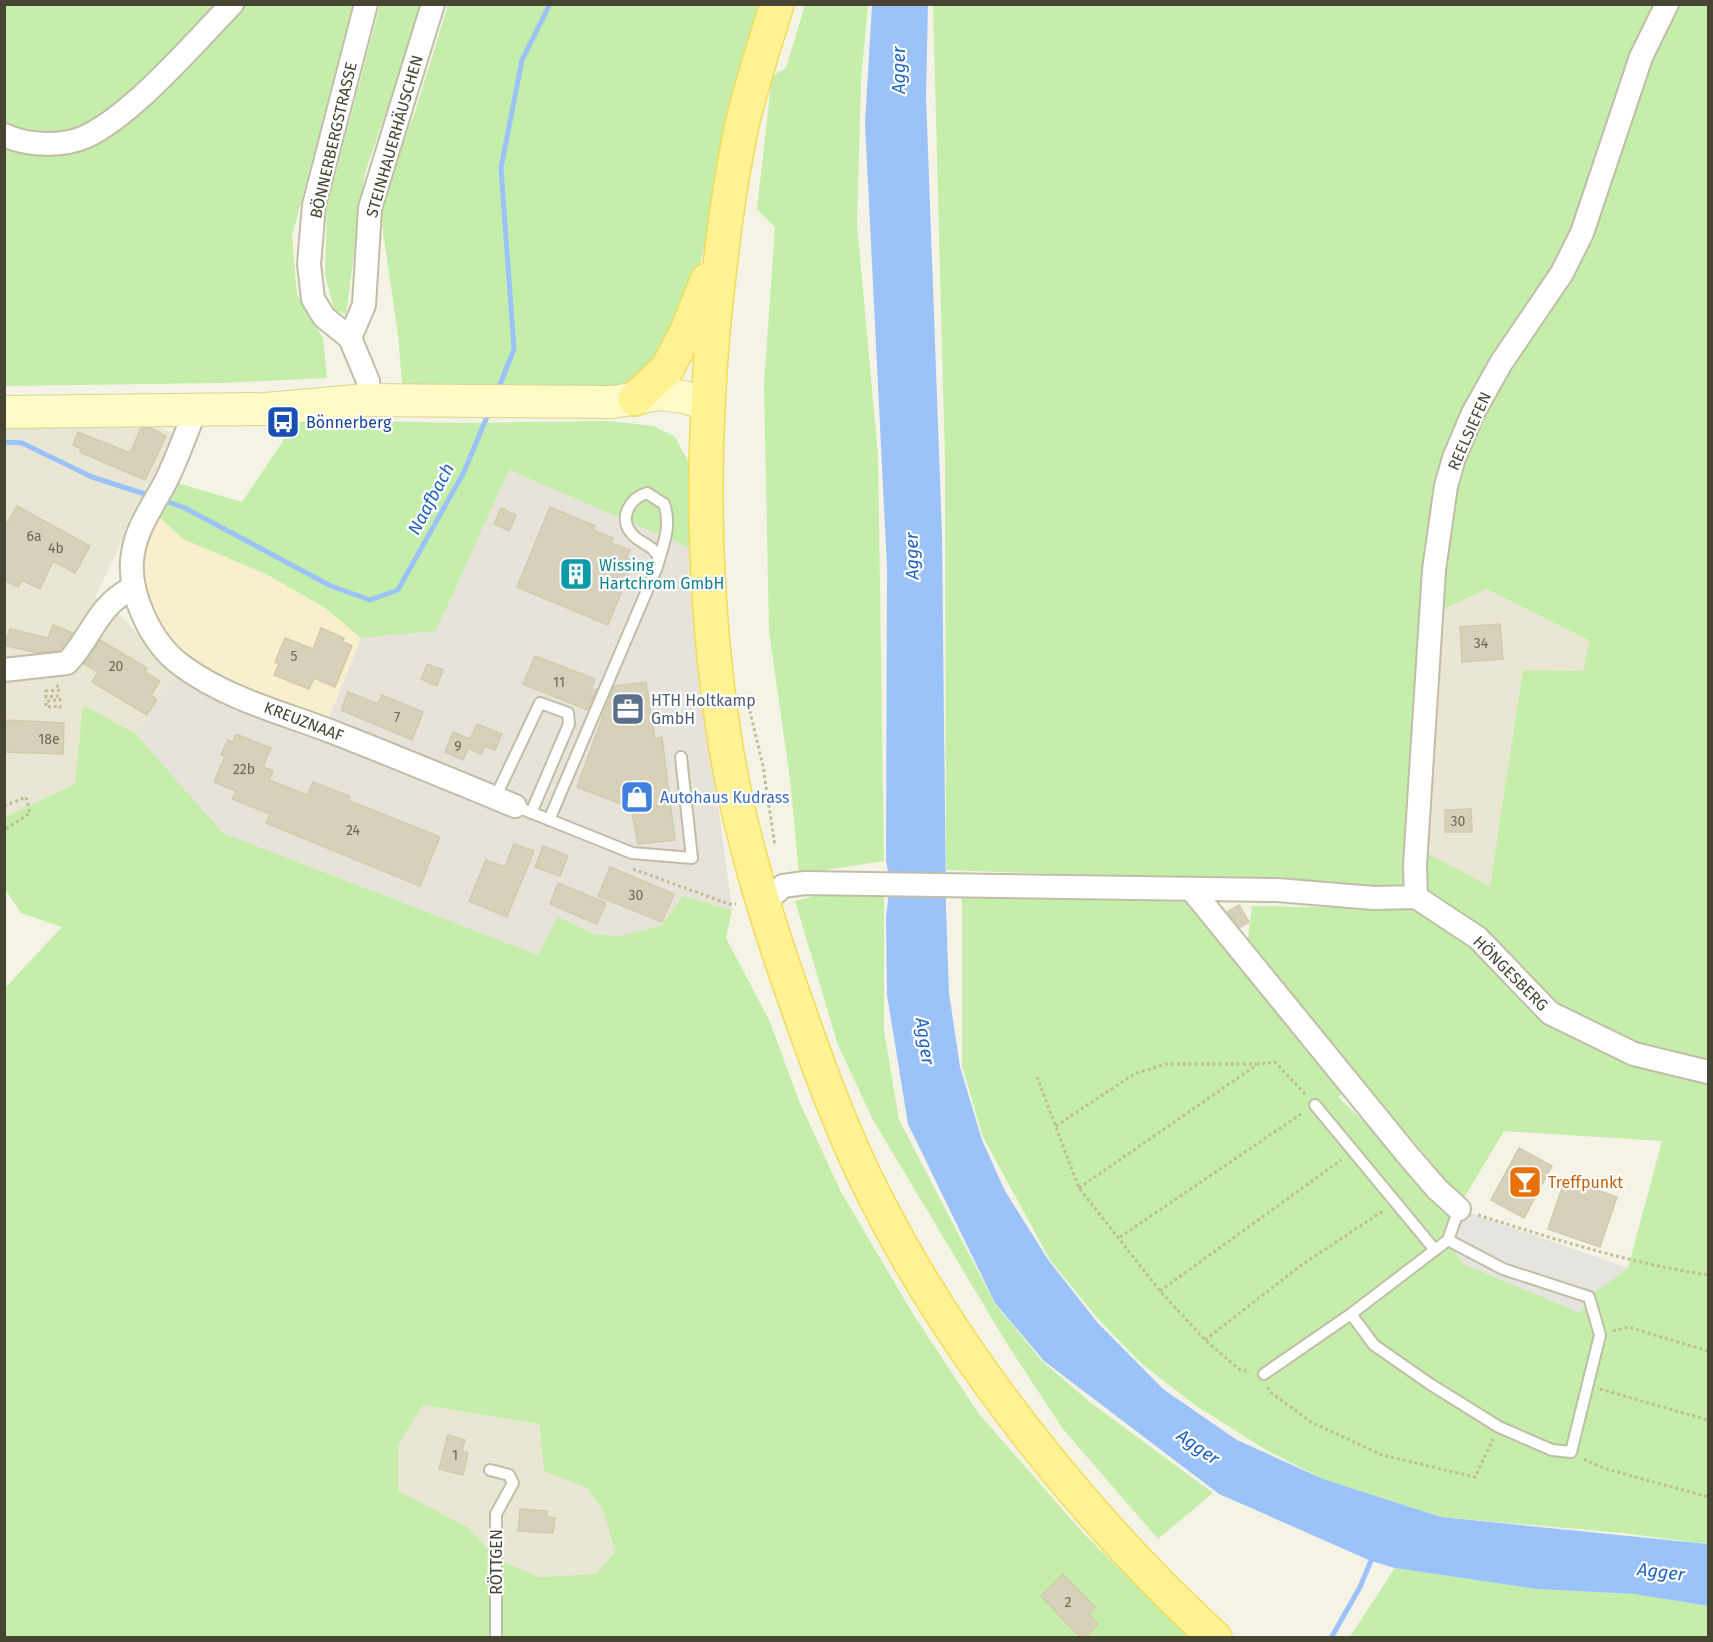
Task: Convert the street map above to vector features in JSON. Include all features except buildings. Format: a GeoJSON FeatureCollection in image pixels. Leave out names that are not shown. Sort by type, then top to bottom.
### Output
{"type":"FeatureCollection","features":[{"type":"Feature","properties":{"kind":"main road"},"geometry":{"type":"LineString","coordinates":[[777,4],[743,123],[722,239],[707,404],[705,525],[709,608],[725,743],[773,895],[830,1098],[872,1192],[925,1284],[1036,1444],[1125,1547],[1210,1636]]}},
{"type":"Feature","properties":{"kind":"main road"},"geometry":{"type":"LineString","coordinates":[[624,401],[667,369],[683,339],[722,239]]}},
{"type":"Feature","properties":{"kind":"street"},"geometry":{"type":"LineString","coordinates":[[4,135],[40,144],[62,142],[83,138],[110,123],[232,4]]}},
{"type":"Feature","properties":{"kind":"street","name":"BÖNNERBERGSTRASSE"},"geometry":{"type":"LineString","coordinates":[[366,4],[314,206],[309,264],[313,299],[324,317],[350,338],[368,381],[368,400]]}},
{"type":"Feature","properties":{"kind":"street","name":"STEINHAUERHÄUSCHEN"},"geometry":{"type":"LineString","coordinates":[[350,338],[364,304],[370,208],[432,4]]}},
{"type":"Feature","properties":{"kind":"street","name":"REELSIEFEN"},"geometry":{"type":"LineString","coordinates":[[1416,897],[1415,865],[1434,570],[1446,486],[1451,468],[1473,413],[1501,363],[1557,281],[1582,233],[1641,57],[1667,4]]}},
{"type":"Feature","properties":{"kind":"street"},"geometry":{"type":"LineString","coordinates":[[4,412],[265,409],[368,400],[624,401],[660,394],[707,404]]}},
{"type":"Feature","properties":{"kind":"street","name":"KREUZNAAF"},"geometry":{"type":"LineString","coordinates":[[196,408],[167,479],[145,519],[133,553],[132,588],[143,616],[179,664],[217,688],[514,806]]}},
{"type":"Feature","properties":{"kind":"street"},"geometry":{"type":"LineString","coordinates":[[4,670],[55,673],[82,647],[99,614],[113,598],[132,588]]}},
{"type":"Feature","properties":{"kind":"street"},"geometry":{"type":"LineString","coordinates":[[299,720],[316,743]]}},
{"type":"Feature","properties":{"kind":"street"},"geometry":{"type":"LineString","coordinates":[[773,895],[825,883],[1277,890],[1374,898],[1416,897]]}},
{"type":"Feature","properties":{"kind":"street"},"geometry":{"type":"LineString","coordinates":[[1192,890],[1406,1153],[1437,1189],[1459,1209]]}},
{"type":"Feature","properties":{"kind":"street","name":"HÖNGESBERG"},"geometry":{"type":"LineString","coordinates":[[1416,897],[1478,938],[1550,1013],[1634,1054],[1708,1072]]}},
{"type":"Feature","properties":{"kind":"lane"},"geometry":{"type":"LineString","coordinates":[[549,820],[658,562],[669,530],[664,504],[646,493],[637,496],[630,504],[626,515],[627,526],[632,535],[647,542],[658,562]]}},
{"type":"Feature","properties":{"kind":"lane"},"geometry":{"type":"LineString","coordinates":[[540,703],[568,713],[569,724],[514,806],[540,703]]}},
{"type":"Feature","properties":{"kind":"lane"},"geometry":{"type":"LineString","coordinates":[[514,806],[632,853],[692,858],[681,758]]}},
{"type":"Feature","properties":{"kind":"lane"},"geometry":{"type":"LineString","coordinates":[[1316,1104],[1435,1250]]}},
{"type":"Feature","properties":{"kind":"lane"},"geometry":{"type":"LineString","coordinates":[[1264,1374],[1351,1314],[1448,1240],[1459,1209]]}},
{"type":"Feature","properties":{"kind":"lane"},"geometry":{"type":"LineString","coordinates":[[1351,1314],[1374,1345],[1499,1426],[1552,1450],[1571,1452],[1600,1335],[1589,1297],[1503,1269],[1448,1240]]}},
{"type":"Feature","properties":{"kind":"lane","name":"RÖTTGEN"},"geometry":{"type":"LineString","coordinates":[[490,1470],[509,1475],[513,1483],[496,1514],[496,1638]]}},
{"type":"Feature","properties":{"kind":"path"},"geometry":{"type":"LineString","coordinates":[[46,687],[59,686],[59,690],[46,691],[46,697],[60,696],[60,700],[46,701],[46,707],[60,706],[60,712]]}},
{"type":"Feature","properties":{"kind":"path"},"geometry":{"type":"LineString","coordinates":[[747,698],[763,766],[773,895]]}},
{"type":"Feature","properties":{"kind":"path"},"geometry":{"type":"LineString","coordinates":[[4,806],[26,797],[30,813],[4,830]]}},
{"type":"Feature","properties":{"kind":"path"},"geometry":{"type":"LineString","coordinates":[[1056,1126],[1134,1074],[1166,1064],[1275,1062],[1316,1104],[1120,1237]]}},
{"type":"Feature","properties":{"kind":"path"},"geometry":{"type":"LineString","coordinates":[[1079,1188],[1257,1064]]}},
{"type":"Feature","properties":{"kind":"path"},"geometry":{"type":"LineString","coordinates":[[1037,1077],[1079,1188],[1120,1237],[1160,1291],[1205,1340],[1240,1370],[1264,1374],[1269,1391],[1311,1422],[1382,1455],[1475,1477],[1499,1426]]}},
{"type":"Feature","properties":{"kind":"path"},"geometry":{"type":"LineString","coordinates":[[1160,1291],[1354,1151]]}},
{"type":"Feature","properties":{"kind":"path"},"geometry":{"type":"LineString","coordinates":[[1205,1340],[1300,1266],[1396,1203]]}},
{"type":"Feature","properties":{"kind":"path"},"geometry":{"type":"LineString","coordinates":[[1459,1209],[1559,1241],[1651,1266],[1708,1275]]}},
{"type":"Feature","properties":{"kind":"path"},"geometry":{"type":"LineString","coordinates":[[1600,1335],[1628,1327],[1708,1352]]}},
{"type":"Feature","properties":{"kind":"path"},"geometry":{"type":"LineString","coordinates":[[1589,1386],[1708,1420]]}},
{"type":"Feature","properties":{"kind":"path"},"geometry":{"type":"LineString","coordinates":[[1571,1452],[1603,1468],[1708,1497]]}},
{"type":"Feature","properties":{"kind":"shaded area"},"geometry":{"type":"Polygon","coordinates":[[[147,421],[174,434],[95,597],[122,617],[176,674],[136,734],[83,706],[75,784],[5,817],[5,424],[147,421]]]}},
{"type":"Feature","properties":{"kind":"shaded area"},"geometry":{"type":"Polygon","coordinates":[[[509,470],[690,548],[700,663],[732,910],[683,896],[662,925],[622,936],[594,934],[559,916],[538,955],[223,833],[136,734],[176,674],[324,730],[361,638],[436,631],[509,470]]]}},
{"type":"Feature","properties":{"kind":"shaded area"},"geometry":{"type":"Polygon","coordinates":[[[155,513],[324,607],[361,638],[324,730],[217,687],[161,641],[133,553],[155,513]]]}},
{"type":"Feature","properties":{"kind":"shaded area"},"geometry":{"type":"Polygon","coordinates":[[[1488,589],[1590,641],[1584,671],[1523,670],[1490,886],[1409,844],[1419,621],[1488,589]]]}},
{"type":"Feature","properties":{"kind":"shaded area"},"geometry":{"type":"Polygon","coordinates":[[[1459,1209],[1628,1268],[1589,1297],[1580,1313],[1463,1264],[1448,1240],[1459,1209]]]}},
{"type":"Feature","properties":{"kind":"shaded area"},"geometry":{"type":"Polygon","coordinates":[[[423,1405],[539,1424],[544,1470],[587,1488],[603,1509],[615,1552],[596,1574],[540,1577],[499,1560],[398,1491],[398,1445],[423,1405]]]}},
{"type":"Feature","properties":{"kind":"green space"},"geometry":{"type":"Polygon","coordinates":[[[4,5],[353,5],[292,236],[297,295],[323,338],[327,378],[219,383],[5,386],[4,5]]]}},
{"type":"Feature","properties":{"kind":"green space"},"geometry":{"type":"Polygon","coordinates":[[[380,5],[423,5],[365,173],[346,314],[334,310],[325,275],[327,207],[380,5]]]}},
{"type":"Feature","properties":{"kind":"green space"},"geometry":{"type":"Polygon","coordinates":[[[448,5],[762,5],[700,265],[671,350],[650,374],[602,391],[403,392],[398,335],[379,204],[415,112],[448,5]]]}},
{"type":"Feature","properties":{"kind":"green space"},"geometry":{"type":"Polygon","coordinates":[[[805,5],[868,5],[861,80],[857,224],[878,456],[884,861],[799,874],[790,779],[769,631],[764,384],[775,227],[757,209],[772,76],[786,68],[805,5]]]}},
{"type":"Feature","properties":{"kind":"green space"},"geometry":{"type":"Polygon","coordinates":[[[933,5],[1708,5],[1708,1544],[1623,1533],[1441,1517],[1323,1479],[1266,1450],[1195,1405],[1142,1364],[1099,1320],[1050,1260],[983,1137],[962,1066],[962,895],[1190,902],[1349,1090],[1338,1097],[1469,1221],[1628,1268],[1662,1141],[1504,1131],[1463,1200],[1247,945],[1252,906],[1415,909],[1407,887],[946,870],[945,461],[933,5]],[[1487,589],[1419,621],[1409,844],[1490,886],[1523,670],[1583,671],[1590,641],[1487,589]]]}},
{"type":"Feature","properties":{"kind":"green space"},"geometry":{"type":"Polygon","coordinates":[[[298,419],[460,423],[608,421],[654,426],[675,437],[689,463],[690,548],[509,470],[436,631],[361,638],[324,607],[266,574],[183,539],[155,513],[174,482],[242,502],[298,419]]]}},
{"type":"Feature","properties":{"kind":"green space"},"geometry":{"type":"Polygon","coordinates":[[[83,705],[136,734],[223,833],[538,955],[558,916],[594,934],[621,936],[662,925],[683,896],[732,910],[726,938],[770,1022],[799,1101],[841,1192],[913,1314],[979,1414],[1083,1533],[1145,1594],[1175,1618],[1191,1637],[5,1638],[5,988],[62,927],[21,913],[5,889],[5,817],[75,784],[83,705]],[[423,1405],[398,1445],[398,1491],[467,1527],[499,1560],[540,1577],[596,1574],[615,1552],[603,1509],[587,1488],[544,1471],[539,1424],[423,1405]]]}},
{"type":"Feature","properties":{"kind":"green space"},"geometry":{"type":"Polygon","coordinates":[[[825,893],[884,895],[884,1030],[899,1120],[995,1304],[1042,1361],[1091,1403],[1213,1493],[1158,1539],[1063,1429],[1009,1347],[873,1120],[838,1045],[795,901],[825,893]]]}},
{"type":"Feature","properties":{"kind":"green space"},"geometry":{"type":"Polygon","coordinates":[[[1395,1568],[1536,1589],[1634,1594],[1708,1606],[1708,1637],[1349,1638],[1395,1568]]]}},
{"type":"Feature","properties":{"kind":"water","name":"Agger"},"geometry":{"type":"Polygon","coordinates":[[[872,5],[928,5],[926,96],[942,534],[949,993],[960,1067],[982,1140],[1005,1191],[1049,1261],[1097,1322],[1163,1389],[1237,1440],[1323,1479],[1441,1517],[1708,1544],[1708,1606],[1634,1594],[1536,1589],[1395,1568],[1371,1561],[1219,1494],[1044,1361],[995,1303],[908,1124],[887,995],[886,918],[890,883],[886,860],[887,567],[865,123],[872,5]]]}},
{"type":"Feature","properties":{"kind":"waterway","name":"Naafbach"},"geometry":{"type":"LineString","coordinates":[[497,392],[514,349],[501,168],[522,60],[550,4]]}},
{"type":"Feature","properties":{"kind":"waterway","name":"Naafbach"},"geometry":{"type":"LineString","coordinates":[[163,500],[185,508],[331,586],[370,600],[398,590],[464,472],[489,412]]}},
{"type":"Feature","properties":{"kind":"waterway","name":"Naafbach"},"geometry":{"type":"LineString","coordinates":[[4,442],[22,443],[92,477],[151,496]]}},
{"type":"Feature","properties":{"kind":"waterway"},"geometry":{"type":"LineString","coordinates":[[1331,1638],[1360,1587],[1373,1556]]}},
{"type":"Feature","properties":{"kind":"place","name":"Bönnerberg"},"geometry":{"type":"Point","coordinates":[283,422]}},
{"type":"Feature","properties":{"kind":"place","name":"Wissing Hartchrom GmbH"},"geometry":{"type":"Point","coordinates":[576,574]}},
{"type":"Feature","properties":{"kind":"place","name":"HTH Holtkamp GmbH"},"geometry":{"type":"Point","coordinates":[628,709]}},
{"type":"Feature","properties":{"kind":"place","name":"Autohaus Kudrass"},"geometry":{"type":"Point","coordinates":[637,797]}},
{"type":"Feature","properties":{"kind":"place","name":"Treffpunkt"},"geometry":{"type":"Point","coordinates":[1525,1182]}}]}
